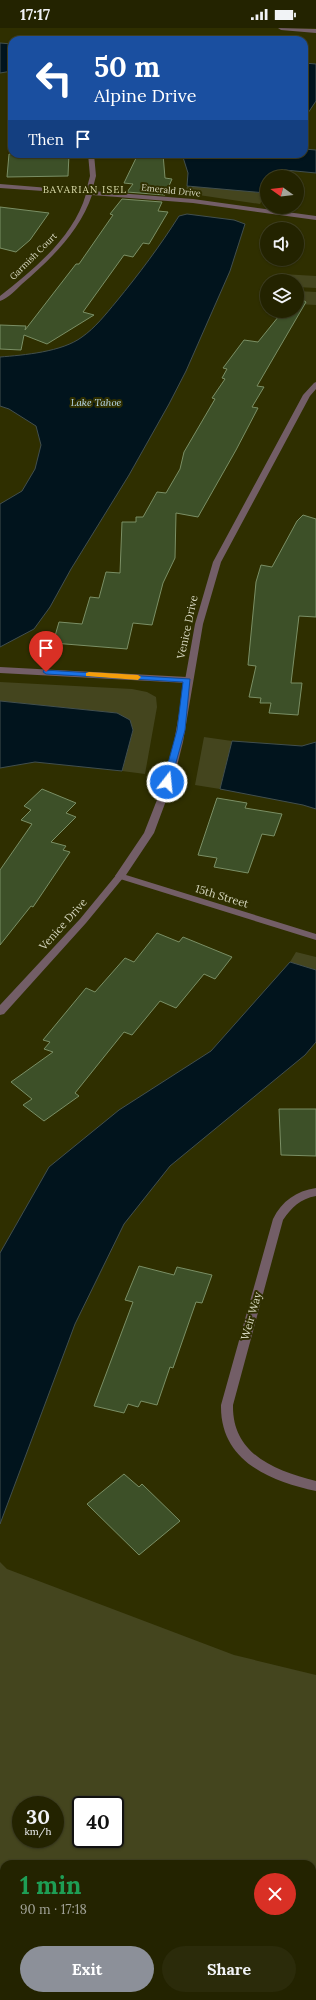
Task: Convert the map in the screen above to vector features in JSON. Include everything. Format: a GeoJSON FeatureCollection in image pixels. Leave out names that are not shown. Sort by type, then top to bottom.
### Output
{"type":"FeatureCollection","features":[{"type":"Feature","properties":{"kind":"street"},"geometry":{"type":"LineString","coordinates":[[282,28],[316,31]]}},
{"type":"Feature","properties":{"kind":"street","name":"Garmish Court"},"geometry":{"type":"LineString","coordinates":[[0,299],[20,284],[62,241],[78,218],[90,193],[94,168],[92,158]]}},
{"type":"Feature","properties":{"kind":"street","name":"Emerald Drive"},"geometry":{"type":"LineString","coordinates":[[0,186],[193,201],[316,218]]}},
{"type":"Feature","properties":{"kind":"street","name":"Venice Drive"},"geometry":{"type":"LineString","coordinates":[[0,1012],[83,921],[120,876],[148,833],[161,804],[181,730],[188,680],[209,583],[217,562],[307,395],[316,384]]}},
{"type":"Feature","properties":{"kind":"street"},"geometry":{"type":"LineString","coordinates":[[0,670],[188,680]]}},
{"type":"Feature","properties":{"kind":"street","name":"15th Street"},"geometry":{"type":"LineString","coordinates":[[120,876],[316,938]]}},
{"type":"Feature","properties":{"kind":"street","name":"Weir Way"},"geometry":{"type":"LineString","coordinates":[[316,1192],[297,1196],[287,1206],[278,1219],[227,1405],[228,1423],[236,1440],[248,1456],[268,1472],[294,1482],[316,1486]]}},
{"type":"Feature","properties":{"kind":"shaded area"},"geometry":{"type":"Polygon","coordinates":[[[187,186],[260,192],[260,204],[185,193],[187,186]]]}},
{"type":"Feature","properties":{"kind":"shaded area"},"geometry":{"type":"Polygon","coordinates":[[[304,275],[316,276],[316,288],[304,287],[304,275]]]}},
{"type":"Feature","properties":{"kind":"shaded area"},"geometry":{"type":"Polygon","coordinates":[[[304,291],[316,292],[316,305],[304,304],[304,291]]]}},
{"type":"Feature","properties":{"kind":"shaded area"},"geometry":{"type":"Polygon","coordinates":[[[0,682],[132,689],[147,692],[156,697],[157,707],[145,774],[122,771],[133,730],[117,713],[0,701],[0,682]]]}},
{"type":"Feature","properties":{"kind":"shaded area"},"geometry":{"type":"Polygon","coordinates":[[[204,737],[232,741],[220,789],[195,785],[204,737]]]}},
{"type":"Feature","properties":{"kind":"shaded area"},"geometry":{"type":"Polygon","coordinates":[[[296,952],[316,957],[316,970],[290,962],[296,952]]]}},
{"type":"Feature","properties":{"kind":"shaded area"},"geometry":{"type":"Polygon","coordinates":[[[0,1562],[7,1569],[234,1655],[316,1675],[316,1860],[0,1860],[0,1562]]]}},
{"type":"Feature","properties":{"kind":"water"},"geometry":{"type":"Polygon","coordinates":[[[0,43],[8,44],[8,72],[0,73],[0,43]]]}},
{"type":"Feature","properties":{"kind":"water"},"geometry":{"type":"Polygon","coordinates":[[[308,63],[316,64],[316,101],[308,113],[308,63]]]}},
{"type":"Feature","properties":{"kind":"water"},"geometry":{"type":"Polygon","coordinates":[[[308,149],[316,150],[316,173],[304,172],[304,170],[260,170],[260,192],[187,186],[188,173],[183,158],[308,158],[308,149]]]}},
{"type":"Feature","properties":{"kind":"water","name":"Lake Tahoe"},"geometry":{"type":"Polygon","coordinates":[[[187,214],[234,220],[245,224],[230,271],[186,371],[169,404],[129,475],[71,569],[50,607],[34,629],[0,647],[0,504],[22,491],[35,469],[41,445],[36,426],[9,409],[0,406],[0,357],[42,352],[64,346],[82,337],[96,325],[133,281],[179,216],[187,214]]]}},
{"type":"Feature","properties":{"kind":"water"},"geometry":{"type":"Polygon","coordinates":[[[0,701],[117,713],[130,720],[133,730],[122,771],[35,762],[0,768],[0,701]]]}},
{"type":"Feature","properties":{"kind":"water"},"geometry":{"type":"Polygon","coordinates":[[[232,741],[302,746],[316,742],[316,809],[303,805],[220,789],[232,741]]]}},
{"type":"Feature","properties":{"kind":"water"},"geometry":{"type":"Polygon","coordinates":[[[290,962],[316,970],[316,1042],[305,1055],[170,1166],[124,1224],[75,1324],[0,1524],[0,1253],[49,1167],[119,1110],[211,1051],[290,962]]]}},
{"type":"Feature","properties":{"kind":"building"},"geometry":{"type":"Polygon","coordinates":[[[9,158],[69,158],[68,176],[7,177],[9,158]]]}},
{"type":"Feature","properties":{"kind":"building"},"geometry":{"type":"Polygon","coordinates":[[[136,158],[163,158],[165,178],[172,179],[165,195],[127,192],[133,184],[124,183],[136,158]]]}},
{"type":"Feature","properties":{"kind":"building"},"geometry":{"type":"Polygon","coordinates":[[[122,199],[162,202],[158,211],[168,212],[149,244],[143,243],[133,257],[124,255],[83,312],[94,315],[47,344],[24,335],[21,350],[0,349],[0,325],[26,326],[25,330],[76,264],[79,264],[113,215],[110,214],[122,199]]]}},
{"type":"Feature","properties":{"kind":"building"},"geometry":{"type":"Polygon","coordinates":[[[0,207],[49,213],[30,240],[16,252],[0,248],[0,207]]]}},
{"type":"Feature","properties":{"kind":"building"},"geometry":{"type":"Polygon","coordinates":[[[277,318],[297,318],[257,386],[264,387],[252,407],[258,408],[198,517],[176,513],[175,558],[163,583],[152,625],[133,623],[127,649],[53,643],[59,622],[82,624],[90,597],[99,598],[106,572],[120,573],[122,522],[136,522],[136,517],[143,517],[157,492],[166,493],[180,469],[184,452],[215,399],[212,398],[225,379],[222,378],[227,369],[223,368],[244,340],[258,342],[277,318]]]}},
{"type":"Feature","properties":{"kind":"building"},"geometry":{"type":"Polygon","coordinates":[[[303,515],[316,519],[316,617],[299,616],[291,683],[302,683],[298,715],[269,713],[271,703],[260,703],[261,698],[249,697],[256,666],[248,665],[256,582],[261,565],[272,567],[297,521],[303,515]]]}},
{"type":"Feature","properties":{"kind":"building"},"geometry":{"type":"Polygon","coordinates":[[[42,789],[76,803],[66,813],[76,817],[51,842],[66,846],[63,850],[70,852],[33,907],[31,906],[0,945],[0,870],[32,824],[21,820],[31,810],[24,806],[42,789]]]}},
{"type":"Feature","properties":{"kind":"building"},"geometry":{"type":"Polygon","coordinates":[[[217,798],[247,803],[245,808],[282,814],[274,836],[262,834],[248,873],[214,867],[217,858],[198,855],[217,798]]]}},
{"type":"Feature","properties":{"kind":"building"},"geometry":{"type":"Polygon","coordinates":[[[157,933],[179,942],[183,937],[232,957],[215,979],[204,974],[176,1008],[160,1001],[132,1035],[124,1032],[75,1093],[79,1096],[44,1121],[23,1105],[32,1099],[11,1082],[53,1052],[44,1049],[50,1042],[43,1040],[86,988],[95,992],[125,958],[134,962],[157,933]]]}},
{"type":"Feature","properties":{"kind":"building"},"geometry":{"type":"Polygon","coordinates":[[[279,1109],[316,1109],[316,1156],[281,1155],[279,1109]]]}},
{"type":"Feature","properties":{"kind":"building"},"geometry":{"type":"Polygon","coordinates":[[[139,1266],[174,1275],[177,1267],[212,1275],[202,1303],[196,1302],[173,1368],[170,1367],[157,1405],[141,1401],[138,1407],[128,1404],[124,1413],[94,1406],[133,1302],[125,1300],[139,1266]]]}},
{"type":"Feature","properties":{"kind":"building"},"geometry":{"type":"Polygon","coordinates":[[[124,1474],[139,1487],[142,1484],[180,1521],[139,1555],[87,1504],[124,1474]]]}},
{"type":"Feature","properties":{"kind":"slow traffic"},"geometry":{"type":"LineString","coordinates":[[89,674],[138,677]]}},
{"type":"Feature","properties":{"kind":"district","name":"BAVARIAN ISEL"},"geometry":{"type":"Point","coordinates":[85,189]}},
{"type":"Feature","properties":{"kind":"route"},"geometry":{"type":"LineString","coordinates":[[46,672],[188,680],[181,730],[167,782]]}}]}
